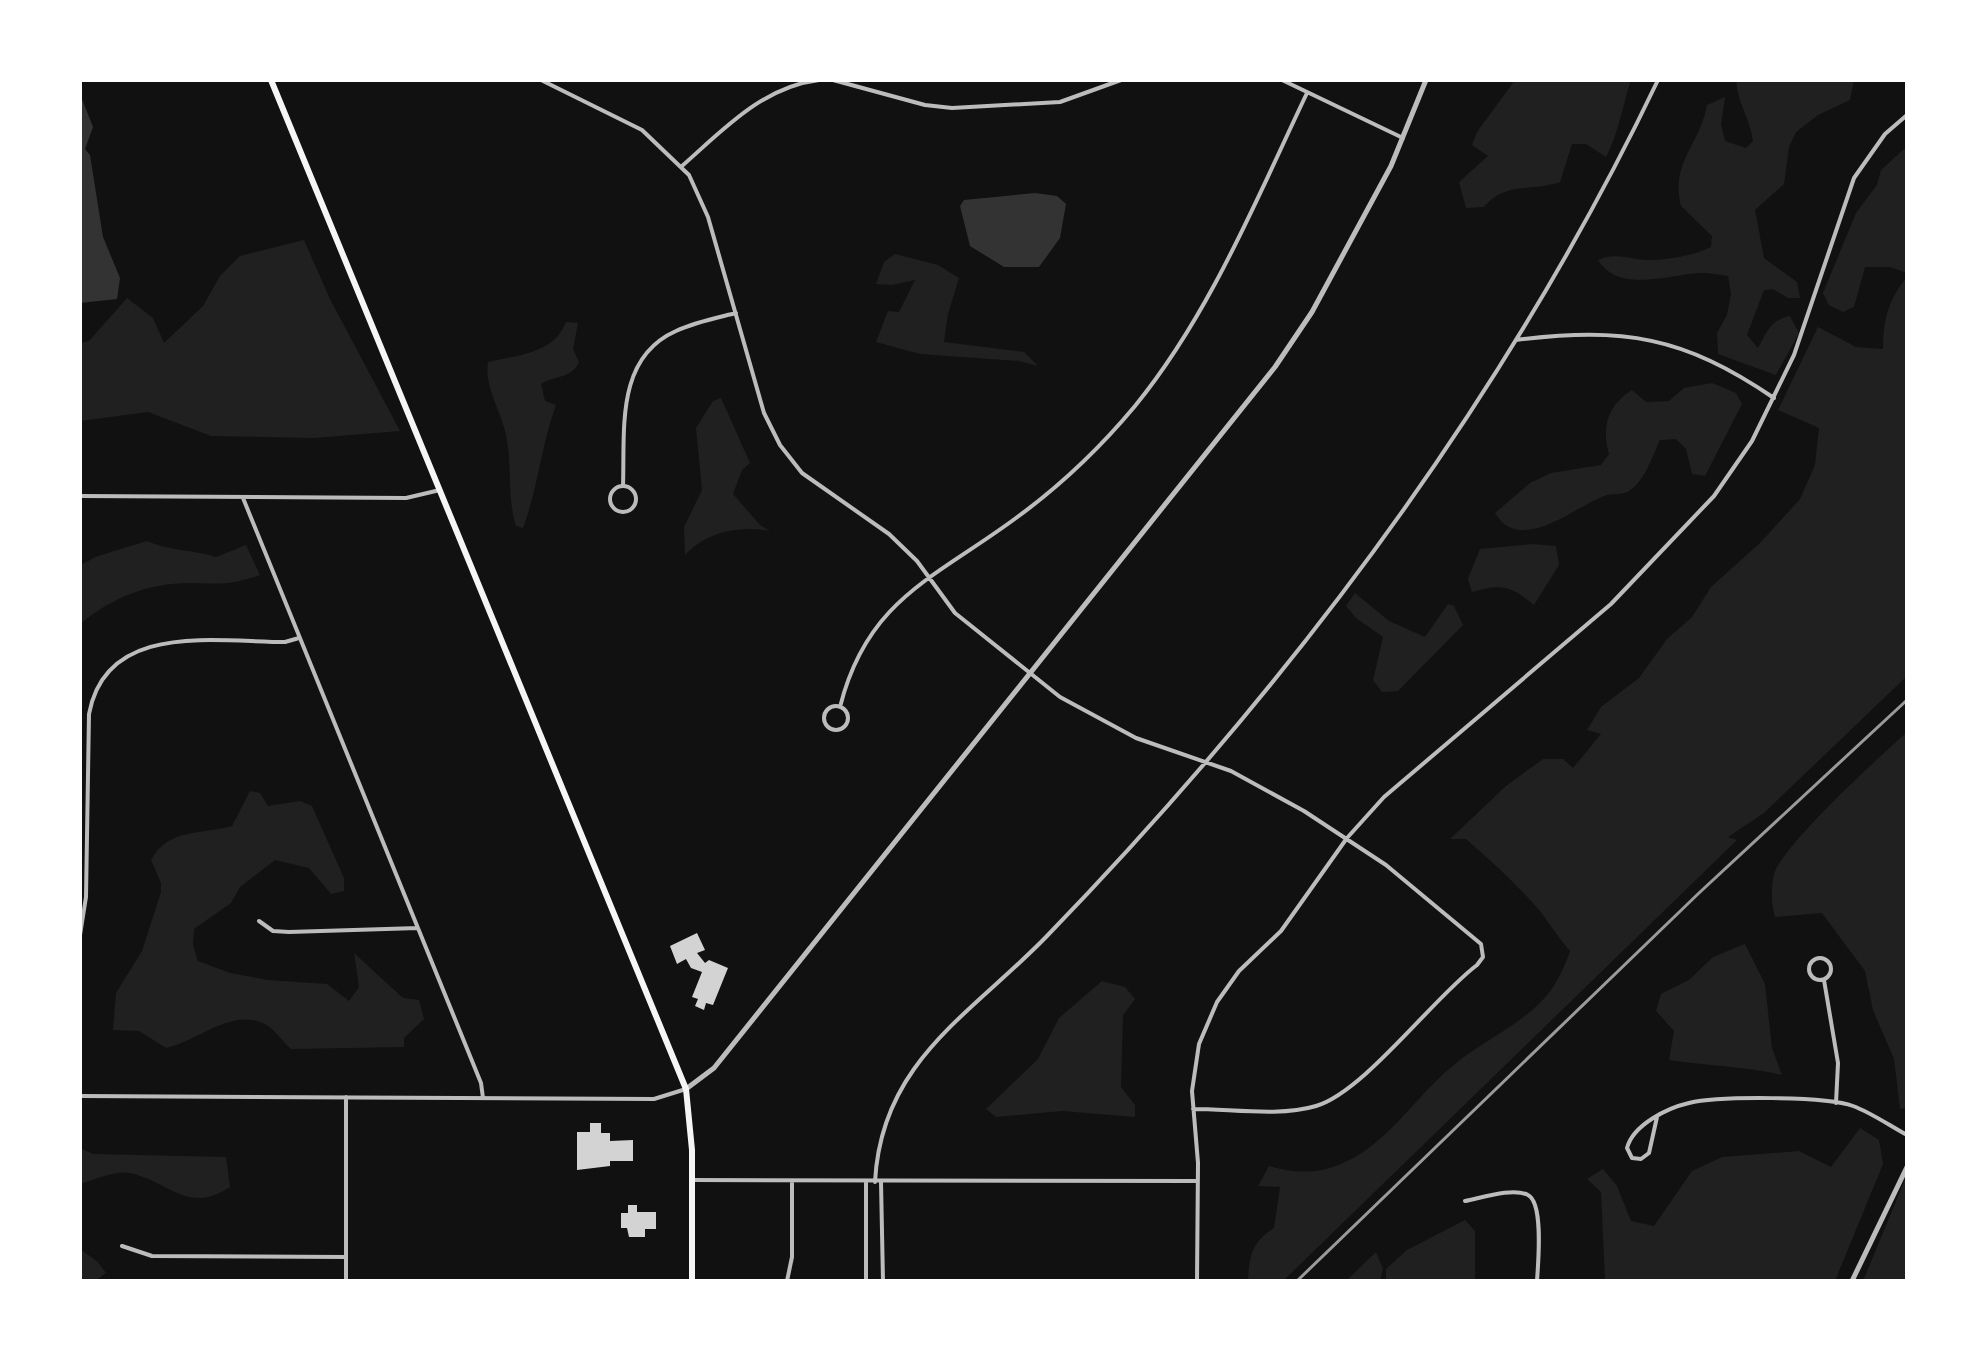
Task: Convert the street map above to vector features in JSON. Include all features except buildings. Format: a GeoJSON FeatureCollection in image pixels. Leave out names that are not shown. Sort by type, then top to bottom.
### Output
{"type":"FeatureCollection","features":[{"type":"Feature","properties":{"kind":"main road"},"geometry":{"type":"LineString","coordinates":[[271,80],[442,488],[686,1089],[690,1116],[692,1281]]}},
{"type":"Feature","properties":{"kind":"street"},"geometry":{"type":"LineString","coordinates":[[541,80],[642,130],[682,166],[708,217],[764,413],[789,458],[815,485],[889,534],[917,561],[955,613],[1028,674],[1117,729],[1208,763],[1278,795],[1347,838],[1481,944],[1483,957],[1378,1060],[1328,1102],[1296,1110],[1193,1109]]}},
{"type":"Feature","properties":{"kind":"street"},"geometry":{"type":"LineString","coordinates":[[682,166],[767,96],[792,84],[819,80]]}},
{"type":"Feature","properties":{"kind":"street"},"geometry":{"type":"LineString","coordinates":[[833,80],[925,105],[952,108],[1060,102],[1121,80]]}},
{"type":"Feature","properties":{"kind":"street"},"geometry":{"type":"LineString","coordinates":[[1282,80],[1403,138]]}},
{"type":"Feature","properties":{"kind":"street"},"geometry":{"type":"LineString","coordinates":[[80,1096],[654,1099],[686,1089],[714,1068],[1290,346],[1330,280],[1403,138],[1426,80]]}},
{"type":"Feature","properties":{"kind":"street"},"geometry":{"type":"LineString","coordinates":[[883,1281],[878,1182],[886,1117],[899,1088],[923,1054],[1049,933],[1208,763],[1299,653],[1399,518],[1516,340],[1591,211],[1658,80]]}},
{"type":"Feature","properties":{"kind":"street"},"geometry":{"type":"LineString","coordinates":[[840,707],[848,676],[870,634],[896,604],[928,578],[1037,503],[1090,456],[1136,405],[1202,308],[1307,93]]}},
{"type":"Feature","properties":{"kind":"street"},"geometry":{"type":"LineString","coordinates":[[1197,1281],[1193,1109],[1195,1059],[1217,1002],[1239,971],[1281,931],[1347,838],[1414,768],[1554,654],[1657,559],[1727,479],[1775,399],[1803,333],[1854,178],[1885,134],[1907,115]]}},
{"type":"Feature","properties":{"kind":"street"},"geometry":{"type":"LineString","coordinates":[[623,486],[627,397],[636,367],[666,336],[736,313]]}},
{"type":"Feature","properties":{"kind":"street"},"geometry":{"type":"LineString","coordinates":[[1516,340],[1594,334],[1655,340],[1716,362],[1775,399]]}},
{"type":"Feature","properties":{"kind":"street"},"geometry":{"type":"LineString","coordinates":[[623,486],[634,492],[636,499],[629,510],[623,512],[611,505],[610,499],[611,492],[623,486]]}},
{"type":"Feature","properties":{"kind":"street"},"geometry":{"type":"LineString","coordinates":[[80,496],[418,497],[442,488]]}},
{"type":"Feature","properties":{"kind":"street"},"geometry":{"type":"LineString","coordinates":[[243,498],[481,1083],[483,1098]]}},
{"type":"Feature","properties":{"kind":"street"},"geometry":{"type":"LineString","coordinates":[[80,935],[86,891],[88,725],[94,694],[104,676],[122,658],[154,644],[285,642],[299,638]]}},
{"type":"Feature","properties":{"kind":"street"},"geometry":{"type":"LineString","coordinates":[[840,707],[847,712],[847,725],[843,729],[830,729],[825,725],[825,712],[840,707]]}},
{"type":"Feature","properties":{"kind":"street"},"geometry":{"type":"LineString","coordinates":[[259,921],[273,931],[289,932],[418,928]]}},
{"type":"Feature","properties":{"kind":"street"},"geometry":{"type":"LineString","coordinates":[[1824,980],[1814,979],[1810,975],[1810,963],[1817,958],[1826,959],[1832,968],[1824,980],[1838,1063],[1836,1103]]}},
{"type":"Feature","properties":{"kind":"street"},"geometry":{"type":"LineString","coordinates":[[346,1097],[346,1281]]}},
{"type":"Feature","properties":{"kind":"street"},"geometry":{"type":"LineString","coordinates":[[1657,1117],[1649,1153],[1641,1159],[1632,1158],[1627,1148],[1630,1138],[1657,1117],[1690,1103],[1801,1098],[1852,1105],[1907,1135]]}},
{"type":"Feature","properties":{"kind":"street"},"geometry":{"type":"LineString","coordinates":[[1852,1281],[1907,1167]]}},
{"type":"Feature","properties":{"kind":"street"},"geometry":{"type":"LineString","coordinates":[[692,1180],[1197,1181]]}},
{"type":"Feature","properties":{"kind":"street"},"geometry":{"type":"LineString","coordinates":[[787,1281],[793,1247],[792,1182]]}},
{"type":"Feature","properties":{"kind":"street"},"geometry":{"type":"LineString","coordinates":[[866,1182],[866,1281]]}},
{"type":"Feature","properties":{"kind":"street"},"geometry":{"type":"LineString","coordinates":[[1465,1201],[1517,1193],[1526,1193],[1534,1200],[1538,1213],[1537,1281]]}},
{"type":"Feature","properties":{"kind":"street"},"geometry":{"type":"LineString","coordinates":[[122,1246],[152,1256],[346,1257]]}},
{"type":"Feature","properties":{"kind":"shaded area"},"geometry":{"type":"Polygon","coordinates":[[[1515,80],[1631,80],[1606,157],[1586,144],[1572,144],[1560,182],[1510,190],[1484,207],[1466,208],[1459,182],[1488,156],[1472,145],[1477,132],[1515,80]]]}},
{"type":"Feature","properties":{"kind":"shaded area"},"geometry":{"type":"Polygon","coordinates":[[[1737,80],[1854,80],[1850,100],[1818,115],[1796,132],[1789,147],[1784,184],[1755,210],[1764,258],[1797,282],[1800,298],[1788,298],[1773,289],[1764,290],[1747,335],[1758,348],[1773,324],[1790,316],[1799,333],[1776,375],[1718,354],[1717,333],[1727,315],[1731,294],[1728,276],[1703,273],[1633,279],[1619,277],[1598,260],[1612,256],[1669,259],[1711,247],[1712,236],[1681,206],[1679,177],[1707,105],[1725,97],[1721,125],[1725,141],[1746,148],[1753,141],[1737,80]]]}},
{"type":"Feature","properties":{"kind":"shaded area"},"geometry":{"type":"Polygon","coordinates":[[[80,94],[93,127],[85,149],[90,155],[103,237],[120,278],[117,299],[80,303],[80,94]]]}},
{"type":"Feature","properties":{"kind":"shaded area"},"geometry":{"type":"Polygon","coordinates":[[[1904,149],[1907,152],[1907,273],[1890,267],[1865,267],[1854,307],[1843,312],[1829,305],[1823,293],[1856,213],[1877,185],[1881,170],[1904,149]]]}},
{"type":"Feature","properties":{"kind":"shaded area"},"geometry":{"type":"Polygon","coordinates":[[[1035,193],[1057,196],[1066,204],[1060,238],[1039,267],[1004,267],[970,246],[960,206],[964,200],[1035,193]]]}},
{"type":"Feature","properties":{"kind":"shaded area"},"geometry":{"type":"Polygon","coordinates":[[[304,240],[330,299],[400,431],[314,438],[211,436],[148,412],[80,421],[80,343],[89,341],[127,298],[153,318],[164,343],[203,306],[220,276],[240,256],[304,240]]]}},
{"type":"Feature","properties":{"kind":"shaded area"},"geometry":{"type":"Polygon","coordinates":[[[895,254],[938,265],[959,278],[948,314],[944,342],[1024,352],[1038,366],[1019,361],[920,354],[876,342],[888,311],[899,312],[915,280],[892,285],[876,284],[884,262],[895,254]]]}},
{"type":"Feature","properties":{"kind":"shaded area"},"geometry":{"type":"Polygon","coordinates":[[[1907,277],[1907,676],[1764,813],[1728,837],[1737,840],[1283,1281],[1248,1281],[1253,1250],[1274,1228],[1280,1187],[1258,1186],[1269,1166],[1299,1172],[1322,1170],[1350,1160],[1368,1149],[1444,1074],[1528,1013],[1552,989],[1570,951],[1536,906],[1499,869],[1466,839],[1450,839],[1506,786],[1543,759],[1563,759],[1573,768],[1601,734],[1587,730],[1601,707],[1639,678],[1667,639],[1692,617],[1711,587],[1761,542],[1800,499],[1815,465],[1819,428],[1778,410],[1818,327],[1856,347],[1883,349],[1888,311],[1907,277]]]}},
{"type":"Feature","properties":{"kind":"shaded area"},"geometry":{"type":"Polygon","coordinates":[[[566,322],[578,323],[573,349],[579,362],[568,374],[541,384],[545,401],[556,405],[523,528],[516,526],[513,515],[507,440],[491,391],[488,362],[544,347],[553,341],[566,322]]]}},
{"type":"Feature","properties":{"kind":"shaded area"},"geometry":{"type":"Polygon","coordinates":[[[1712,383],[1736,393],[1742,404],[1705,476],[1692,474],[1686,449],[1676,439],[1660,440],[1642,478],[1626,492],[1604,496],[1547,525],[1532,529],[1518,530],[1506,525],[1495,513],[1530,483],[1551,473],[1601,465],[1609,454],[1606,435],[1608,418],[1617,403],[1632,390],[1646,402],[1669,401],[1684,388],[1712,383]]]}},
{"type":"Feature","properties":{"kind":"shaded area"},"geometry":{"type":"Polygon","coordinates":[[[721,398],[750,463],[742,470],[733,494],[760,525],[770,531],[747,529],[724,532],[703,541],[685,555],[684,527],[702,490],[696,428],[713,401],[721,398]]]}},
{"type":"Feature","properties":{"kind":"shaded area"},"geometry":{"type":"Polygon","coordinates":[[[147,541],[216,557],[246,545],[260,575],[227,583],[178,583],[147,588],[119,599],[80,624],[80,565],[98,556],[147,541]]]}},
{"type":"Feature","properties":{"kind":"shaded area"},"geometry":{"type":"Polygon","coordinates":[[[1533,544],[1556,546],[1559,565],[1534,605],[1505,588],[1472,592],[1468,579],[1480,549],[1533,544]]]}},
{"type":"Feature","properties":{"kind":"shaded area"},"geometry":{"type":"Polygon","coordinates":[[[1355,593],[1389,621],[1425,637],[1448,604],[1454,606],[1463,625],[1398,691],[1382,692],[1373,680],[1383,637],[1356,618],[1346,606],[1355,593]]]}},
{"type":"Feature","properties":{"kind":"shaded area"},"geometry":{"type":"Polygon","coordinates":[[[1907,732],[1907,1108],[1900,1109],[1894,1059],[1873,1010],[1865,971],[1822,913],[1775,917],[1772,890],[1774,874],[1794,843],[1907,732]]]}},
{"type":"Feature","properties":{"kind":"shaded area"},"geometry":{"type":"Polygon","coordinates":[[[250,791],[260,793],[268,806],[300,801],[312,806],[344,878],[344,891],[331,894],[309,868],[275,860],[240,887],[231,903],[194,929],[193,945],[198,961],[230,973],[268,980],[327,984],[349,1001],[359,987],[354,953],[403,998],[419,1000],[424,1019],[404,1038],[404,1047],[291,1049],[268,1026],[242,1020],[217,1026],[166,1048],[139,1031],[113,1030],[116,993],[142,951],[161,892],[161,883],[151,860],[167,842],[176,838],[232,826],[250,791]]]}},
{"type":"Feature","properties":{"kind":"shaded area"},"geometry":{"type":"Polygon","coordinates":[[[1745,944],[1765,984],[1772,1048],[1782,1075],[1669,1060],[1674,1031],[1656,1011],[1661,994],[1689,980],[1713,957],[1745,944]]]}},
{"type":"Feature","properties":{"kind":"shaded area"},"geometry":{"type":"Polygon","coordinates":[[[1102,981],[1125,987],[1135,999],[1123,1015],[1121,1087],[1135,1105],[1135,1117],[1062,1111],[996,1117],[986,1109],[1038,1059],[1059,1018],[1102,981]]]}},
{"type":"Feature","properties":{"kind":"shaded area"},"geometry":{"type":"Polygon","coordinates":[[[1860,1128],[1879,1140],[1883,1164],[1835,1281],[1605,1281],[1601,1192],[1587,1179],[1603,1169],[1617,1186],[1631,1221],[1654,1226],[1692,1171],[1722,1157],[1799,1151],[1831,1167],[1860,1128]]]}},
{"type":"Feature","properties":{"kind":"shaded area"},"geometry":{"type":"Polygon","coordinates":[[[80,1148],[93,1154],[226,1157],[230,1187],[215,1195],[190,1197],[144,1177],[124,1172],[80,1184],[80,1148]]]}},
{"type":"Feature","properties":{"kind":"shaded area"},"geometry":{"type":"Polygon","coordinates":[[[1907,1178],[1907,1281],[1863,1281],[1904,1182],[1907,1178]]]}},
{"type":"Feature","properties":{"kind":"shaded area"},"geometry":{"type":"Polygon","coordinates":[[[1465,1220],[1475,1231],[1475,1281],[1386,1281],[1386,1269],[1407,1250],[1465,1220]]]}},
{"type":"Feature","properties":{"kind":"shaded area"},"geometry":{"type":"Polygon","coordinates":[[[80,1249],[98,1262],[106,1273],[95,1281],[80,1281],[80,1249]]]}},
{"type":"Feature","properties":{"kind":"shaded area"},"geometry":{"type":"Polygon","coordinates":[[[1376,1252],[1383,1269],[1380,1281],[1346,1281],[1376,1252]]]}},
{"type":"Feature","properties":{"kind":"railway"},"geometry":{"type":"LineString","coordinates":[[1297,1281],[1699,893],[1907,700]]}}]}
